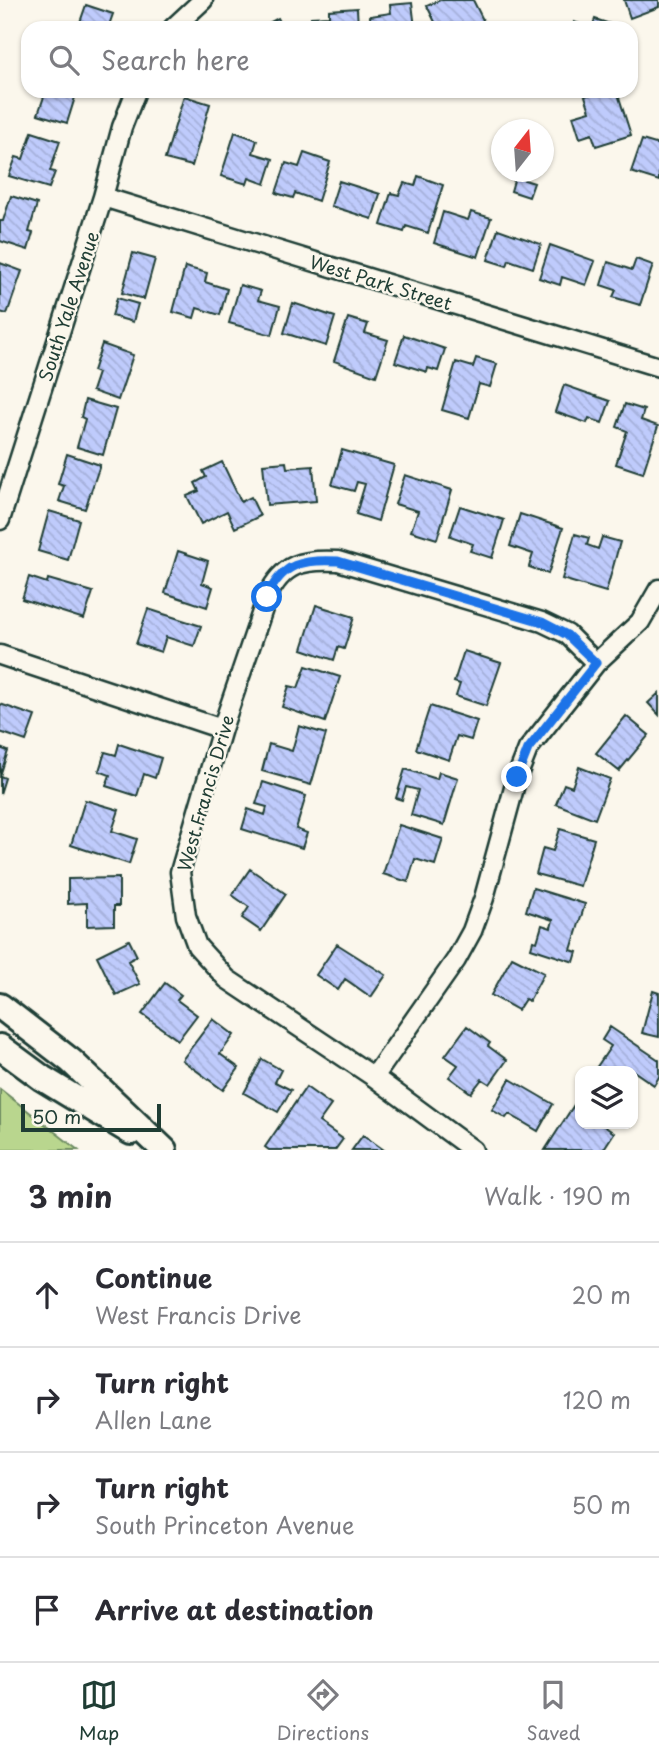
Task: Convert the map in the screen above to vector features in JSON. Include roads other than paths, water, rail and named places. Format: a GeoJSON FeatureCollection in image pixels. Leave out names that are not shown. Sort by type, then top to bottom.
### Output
{"type":"FeatureCollection","features":[{"type":"Feature","properties":{"kind":"main road"},"geometry":{"type":"LineString","coordinates":[[0,1006],[71,1061],[163,1150]]}},
{"type":"Feature","properties":{"kind":"main road"},"geometry":{"type":"LineString","coordinates":[[0,1047],[42,1078],[163,1150]]}},
{"type":"Feature","properties":{"kind":"street"},"geometry":{"type":"LineString","coordinates":[[180,21],[200,1]]}},
{"type":"Feature","properties":{"kind":"street","name":"South Yale Avenue"},"geometry":{"type":"LineString","coordinates":[[0,520],[132,98]]}},
{"type":"Feature","properties":{"kind":"street","name":"West Park Street"},"geometry":{"type":"LineString","coordinates":[[103,197],[659,367]]}},
{"type":"Feature","properties":{"kind":"street","name":"West Francis Drive"},"geometry":{"type":"LineString","coordinates":[[473,1150],[374,1077],[227,979],[197,946],[186,916],[180,872],[222,729],[267,597],[275,578],[296,565],[316,560],[338,561],[542,622],[567,635],[596,663]]}},
{"type":"Feature","properties":{"kind":"street"},"geometry":{"type":"LineString","coordinates":[[374,1077],[456,960],[472,931],[484,898],[517,777],[528,749],[596,663],[640,622],[659,589]]}},
{"type":"Feature","properties":{"kind":"street"},"geometry":{"type":"LineString","coordinates":[[0,655],[222,729]]}}]}
